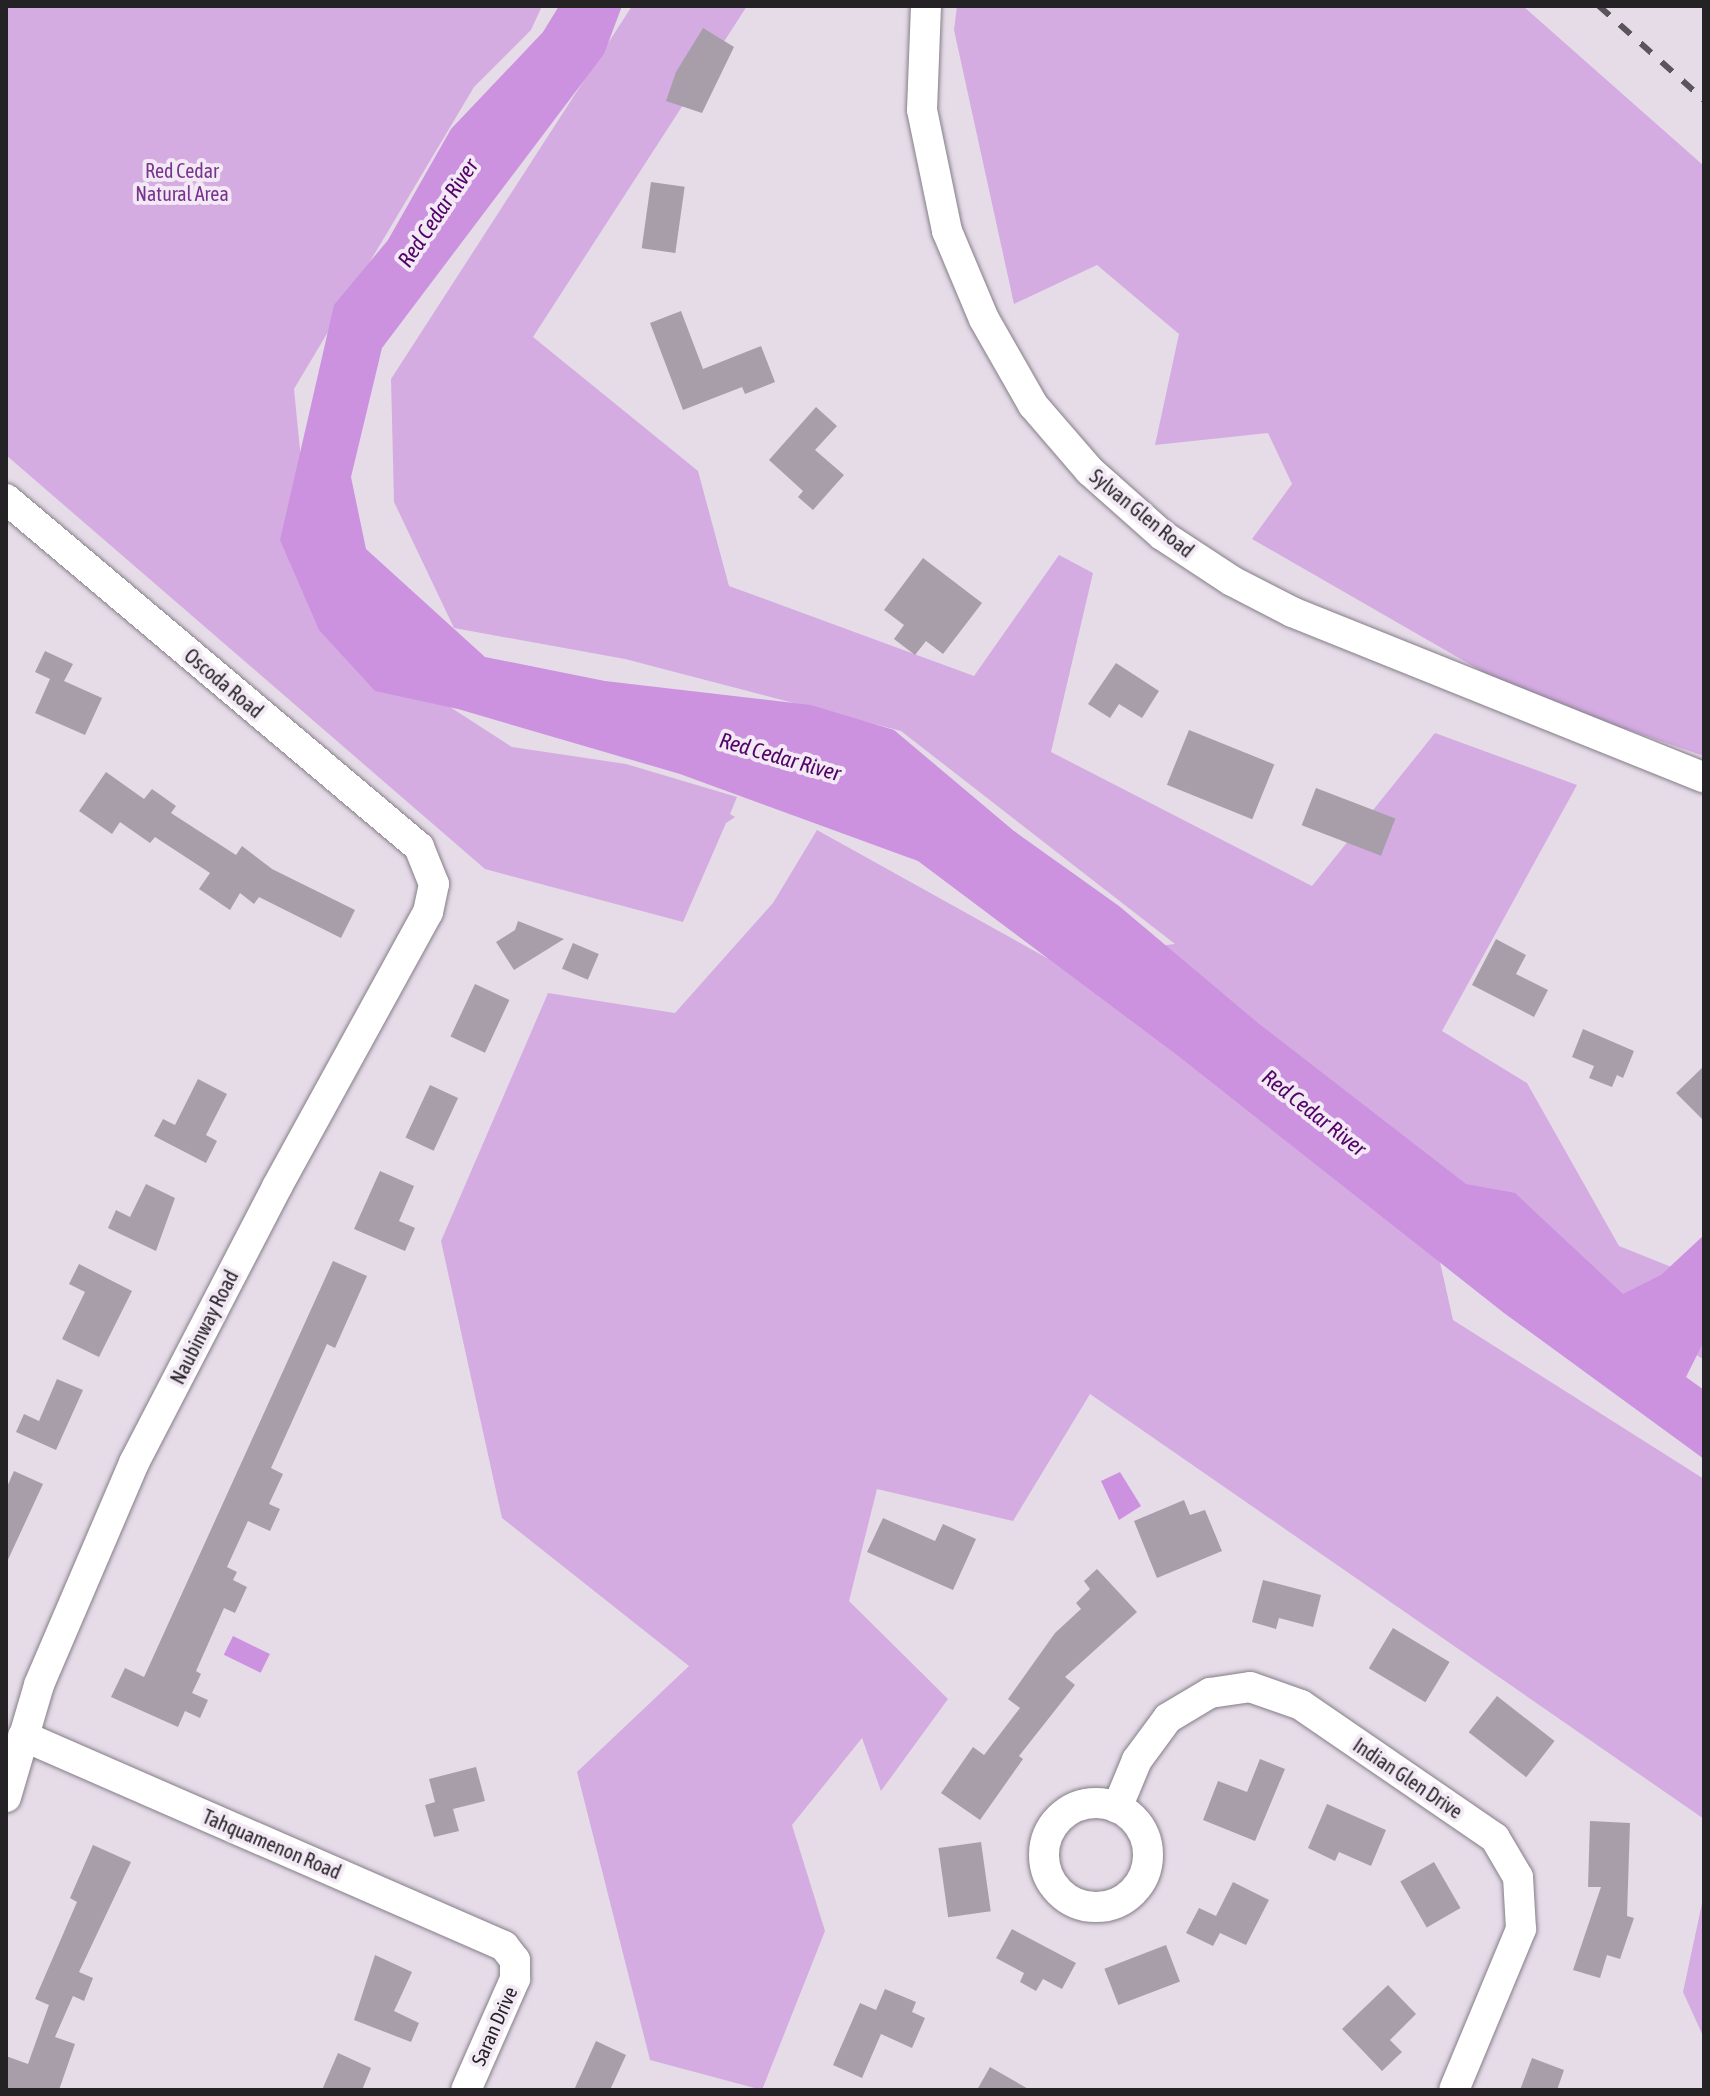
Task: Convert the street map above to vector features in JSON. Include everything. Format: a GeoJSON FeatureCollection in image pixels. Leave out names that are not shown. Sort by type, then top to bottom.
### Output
{"type":"FeatureCollection","features":[{"type":"Feature","properties":{"kind":"street","name":"Sylvan Glen Road"},"geometry":{"type":"LineString","coordinates":[[926,6],[922,110],[947,231],[984,319],[1033,405],[1090,471],[1162,535],[1232,581],[1292,612],[1704,778]]}},
{"type":"Feature","properties":{"kind":"street","name":"Oscoda Road"},"geometry":{"type":"LineString","coordinates":[[6,499],[419,847],[432,873]]}},
{"type":"Feature","properties":{"kind":"street","name":"Naubinway Road"},"geometry":{"type":"LineString","coordinates":[[6,1797],[39,1685],[134,1463],[428,912],[432,873]]}},
{"type":"Feature","properties":{"kind":"street","name":"Indian Glen Drive"},"geometry":{"type":"LineString","coordinates":[[1117,1808],[1137,1760],[1168,1718],[1210,1693],[1250,1687],[1301,1705],[1488,1832],[1518,1877],[1521,1929],[1454,2090]]}},
{"type":"Feature","properties":{"kind":"street","name":"Tahquamenon Road"},"geometry":{"type":"LineString","coordinates":[[23,1736],[499,1942],[515,1960]]}},
{"type":"Feature","properties":{"kind":"street","name":"Saran Drive"},"geometry":{"type":"LineString","coordinates":[[466,2090],[515,1979],[515,1960]]}},
{"type":"Feature","properties":{"kind":"green space","name":"Red Cedar Natural Area"},"geometry":{"type":"Polygon","coordinates":[[[6,6],[542,6],[531,30],[474,87],[294,389],[317,621],[512,747],[626,764],[737,797],[730,814],[735,817],[726,823],[683,922],[485,869],[6,455],[6,6]]]}},
{"type":"Feature","properties":{"kind":"green space"},"geometry":{"type":"Polygon","coordinates":[[[632,6],[747,6],[533,337],[698,471],[729,586],[974,676],[1059,555],[1093,573],[1051,752],[1312,886],[1435,733],[1577,785],[1442,1031],[1527,1083],[1619,1246],[1704,1280],[1704,1360],[1418,1164],[1453,1320],[1704,1479],[1704,1819],[1090,1394],[1013,1521],[877,1489],[849,1601],[948,1699],[881,1791],[862,1738],[792,1825],[825,1931],[762,2090],[650,2060],[577,1772],[689,1666],[502,1518],[441,1241],[548,993],[675,1013],[773,903],[817,830],[1047,958],[1175,944],[901,731],[625,659],[454,628],[394,502],[391,379],[632,6]]]}},
{"type":"Feature","properties":{"kind":"green space"},"geometry":{"type":"Polygon","coordinates":[[[957,6],[1523,6],[1704,166],[1704,756],[1518,692],[1252,539],[1292,484],[1268,433],[1155,445],[1179,334],[1097,265],[1014,304],[954,30],[957,6]]]}},
{"type":"Feature","properties":{"kind":"green space"},"geometry":{"type":"Polygon","coordinates":[[[1704,1894],[1704,2038],[1683,1992],[1704,1894]]]}},
{"type":"Feature","properties":{"kind":"water","name":"Red Cedar River"},"geometry":{"type":"Polygon","coordinates":[[[559,6],[622,6],[604,54],[382,348],[351,477],[366,549],[485,657],[605,681],[811,705],[894,730],[1014,831],[1119,906],[1258,1023],[1466,1184],[1515,1193],[1623,1294],[1661,1275],[1704,1235],[1704,1341],[1686,1377],[1704,1390],[1704,1459],[1504,1313],[1177,1055],[918,861],[680,774],[458,709],[375,691],[319,630],[280,540],[334,305],[388,240],[451,129],[543,32],[559,6]]]}},
{"type":"Feature","properties":{"kind":"water"},"geometry":{"type":"Polygon","coordinates":[[[1120,1472],[1141,1506],[1119,1520],[1101,1481],[1120,1472]]]}},
{"type":"Feature","properties":{"kind":"water"},"geometry":{"type":"Polygon","coordinates":[[[233,1636],[270,1654],[261,1673],[224,1655],[233,1636]]]}},
{"type":"Feature","properties":{"kind":"building"},"geometry":{"type":"Polygon","coordinates":[[[703,28],[734,47],[702,113],[666,101],[676,72],[703,28]]]}},
{"type":"Feature","properties":{"kind":"building"},"geometry":{"type":"Polygon","coordinates":[[[651,182],[685,187],[675,253],[642,248],[651,182]]]}},
{"type":"Feature","properties":{"kind":"building"},"geometry":{"type":"Polygon","coordinates":[[[681,311],[703,369],[761,346],[775,382],[745,394],[742,387],[683,410],[650,323],[681,311]]]}},
{"type":"Feature","properties":{"kind":"building"},"geometry":{"type":"Polygon","coordinates":[[[816,407],[837,426],[815,450],[844,475],[813,510],[798,497],[803,491],[769,460],[816,407]]]}},
{"type":"Feature","properties":{"kind":"building"},"geometry":{"type":"Polygon","coordinates":[[[923,558],[982,603],[943,654],[926,641],[915,655],[894,639],[904,625],[884,610],[923,558]]]}},
{"type":"Feature","properties":{"kind":"building"},"geometry":{"type":"Polygon","coordinates":[[[45,651],[73,664],[64,681],[102,698],[85,735],[35,713],[50,679],[35,672],[45,651]]]}},
{"type":"Feature","properties":{"kind":"building"},"geometry":{"type":"Polygon","coordinates":[[[1116,663],[1159,691],[1142,718],[1119,704],[1110,718],[1088,704],[1116,663]]]}},
{"type":"Feature","properties":{"kind":"building"},"geometry":{"type":"Polygon","coordinates":[[[1189,730],[1274,764],[1252,819],[1167,785],[1189,730]]]}},
{"type":"Feature","properties":{"kind":"building"},"geometry":{"type":"Polygon","coordinates":[[[106,772],[144,799],[152,789],[176,806],[171,813],[236,855],[242,846],[272,869],[355,910],[341,938],[259,897],[254,904],[240,893],[230,910],[199,889],[210,873],[155,837],[150,843],[120,822],[112,834],[79,811],[106,772]]]}},
{"type":"Feature","properties":{"kind":"building"},"geometry":{"type":"Polygon","coordinates":[[[1316,788],[1395,818],[1381,856],[1302,825],[1316,788]]]}},
{"type":"Feature","properties":{"kind":"building"},"geometry":{"type":"Polygon","coordinates":[[[518,921],[564,939],[514,970],[496,942],[515,930],[518,921]]]}},
{"type":"Feature","properties":{"kind":"building"},"geometry":{"type":"Polygon","coordinates":[[[1496,939],[1526,955],[1516,974],[1548,990],[1534,1017],[1472,985],[1496,939]]]}},
{"type":"Feature","properties":{"kind":"building"},"geometry":{"type":"Polygon","coordinates":[[[573,943],[599,954],[588,980],[562,969],[573,943]]]}},
{"type":"Feature","properties":{"kind":"building"},"geometry":{"type":"Polygon","coordinates":[[[475,984],[509,1000],[485,1053],[450,1037],[475,984]]]}},
{"type":"Feature","properties":{"kind":"building"},"geometry":{"type":"Polygon","coordinates":[[[1583,1029],[1634,1051],[1623,1078],[1617,1075],[1612,1087],[1589,1078],[1594,1066],[1572,1057],[1583,1029]]]}},
{"type":"Feature","properties":{"kind":"building"},"geometry":{"type":"Polygon","coordinates":[[[1704,1066],[1704,1121],[1676,1093],[1704,1066]]]}},
{"type":"Feature","properties":{"kind":"building"},"geometry":{"type":"Polygon","coordinates":[[[198,1079],[227,1094],[206,1135],[217,1141],[206,1163],[154,1136],[163,1119],[175,1125],[198,1079]]]}},
{"type":"Feature","properties":{"kind":"building"},"geometry":{"type":"Polygon","coordinates":[[[430,1085],[458,1098],[434,1151],[405,1138],[430,1085]]]}},
{"type":"Feature","properties":{"kind":"building"},"geometry":{"type":"Polygon","coordinates":[[[380,1171],[414,1186],[399,1221],[415,1228],[405,1251],[354,1229],[380,1171]]]}},
{"type":"Feature","properties":{"kind":"building"},"geometry":{"type":"Polygon","coordinates":[[[146,1184],[175,1198],[156,1251],[108,1228],[116,1210],[130,1217],[146,1184]]]}},
{"type":"Feature","properties":{"kind":"building"},"geometry":{"type":"Polygon","coordinates":[[[333,1261],[367,1276],[335,1348],[327,1344],[271,1468],[283,1474],[269,1504],[280,1509],[270,1531],[248,1521],[227,1567],[237,1572],[233,1580],[247,1587],[235,1613],[224,1608],[196,1671],[201,1674],[192,1693],[208,1700],[200,1718],[185,1711],[178,1727],[111,1697],[125,1668],[144,1677],[333,1261]]]}},
{"type":"Feature","properties":{"kind":"building"},"geometry":{"type":"Polygon","coordinates":[[[79,1264],[132,1291],[99,1357],[62,1339],[85,1292],[69,1284],[79,1264]]]}},
{"type":"Feature","properties":{"kind":"building"},"geometry":{"type":"Polygon","coordinates":[[[57,1379],[83,1390],[56,1450],[16,1432],[24,1414],[39,1421],[57,1379]]]}},
{"type":"Feature","properties":{"kind":"building"},"geometry":{"type":"Polygon","coordinates":[[[14,1471],[43,1484],[6,1564],[6,1489],[14,1471]]]}},
{"type":"Feature","properties":{"kind":"building"},"geometry":{"type":"Polygon","coordinates":[[[1184,1500],[1190,1515],[1205,1510],[1222,1551],[1157,1578],[1134,1521],[1184,1500]]]}},
{"type":"Feature","properties":{"kind":"building"},"geometry":{"type":"Polygon","coordinates":[[[883,1518],[935,1541],[943,1524],[976,1539],[953,1590],[867,1552],[883,1518]]]}},
{"type":"Feature","properties":{"kind":"building"},"geometry":{"type":"Polygon","coordinates":[[[1097,1569],[1137,1612],[1065,1677],[1075,1685],[1019,1756],[1023,1759],[980,1820],[941,1793],[973,1747],[984,1755],[1020,1708],[1008,1699],[1055,1633],[1081,1609],[1076,1603],[1090,1589],[1084,1581],[1097,1569]]]}},
{"type":"Feature","properties":{"kind":"building"},"geometry":{"type":"Polygon","coordinates":[[[1263,1580],[1321,1595],[1313,1627],[1279,1618],[1276,1629],[1252,1622],[1263,1580]]]}},
{"type":"Feature","properties":{"kind":"building"},"geometry":{"type":"Polygon","coordinates":[[[1393,1628],[1450,1662],[1425,1702],[1369,1668],[1393,1628]]]}},
{"type":"Feature","properties":{"kind":"building"},"geometry":{"type":"Polygon","coordinates":[[[1497,1696],[1555,1741],[1526,1777],[1469,1732],[1497,1696]]]}},
{"type":"Feature","properties":{"kind":"building"},"geometry":{"type":"Polygon","coordinates":[[[1260,1759],[1285,1769],[1255,1841],[1203,1820],[1218,1781],[1247,1792],[1260,1759]]]}},
{"type":"Feature","properties":{"kind":"building"},"geometry":{"type":"Polygon","coordinates":[[[476,1767],[485,1801],[453,1809],[459,1831],[434,1837],[425,1805],[435,1802],[429,1779],[476,1767]]]}},
{"type":"Feature","properties":{"kind":"building"},"geometry":{"type":"Polygon","coordinates":[[[1327,1804],[1386,1830],[1371,1866],[1339,1852],[1335,1861],[1308,1848],[1327,1804]]]}},
{"type":"Feature","properties":{"kind":"building"},"geometry":{"type":"Polygon","coordinates":[[[1590,1821],[1630,1823],[1627,1916],[1634,1918],[1620,1959],[1607,1955],[1600,1978],[1573,1970],[1601,1887],[1588,1887],[1590,1821]]]}},
{"type":"Feature","properties":{"kind":"building"},"geometry":{"type":"Polygon","coordinates":[[[981,1842],[991,1911],[948,1917],[938,1848],[981,1842]]]}},
{"type":"Feature","properties":{"kind":"building"},"geometry":{"type":"Polygon","coordinates":[[[93,1845],[131,1862],[79,1972],[93,1978],[84,2001],[73,1996],[55,2037],[75,2044],[59,2090],[6,2090],[6,2056],[28,2064],[49,2005],[35,1999],[77,1902],[70,1898],[93,1845]]]}},
{"type":"Feature","properties":{"kind":"building"},"geometry":{"type":"Polygon","coordinates":[[[1434,1862],[1460,1908],[1427,1927],[1400,1882],[1434,1862]]]}},
{"type":"Feature","properties":{"kind":"building"},"geometry":{"type":"Polygon","coordinates":[[[1233,1882],[1269,1900],[1246,1945],[1220,1933],[1213,1946],[1186,1933],[1199,1908],[1216,1916],[1233,1882]]]}},
{"type":"Feature","properties":{"kind":"building"},"geometry":{"type":"Polygon","coordinates":[[[1012,1929],[1076,1963],[1062,1989],[1043,1979],[1036,1991],[1020,1982],[1024,1973],[996,1958],[1012,1929]]]}},
{"type":"Feature","properties":{"kind":"building"},"geometry":{"type":"Polygon","coordinates":[[[1166,1945],[1180,1981],[1118,2005],[1104,1969],[1166,1945]]]}},
{"type":"Feature","properties":{"kind":"building"},"geometry":{"type":"Polygon","coordinates":[[[375,1955],[412,1972],[394,2011],[419,2023],[411,2042],[354,2020],[375,1955]]]}},
{"type":"Feature","properties":{"kind":"building"},"geometry":{"type":"Polygon","coordinates":[[[1388,1985],[1416,2014],[1390,2040],[1402,2052],[1382,2071],[1342,2029],[1388,1985]]]}},
{"type":"Feature","properties":{"kind":"building"},"geometry":{"type":"Polygon","coordinates":[[[885,1989],[916,2002],[912,2012],[925,2018],[912,2048],[881,2034],[862,2078],[833,2065],[860,2003],[876,2010],[885,1989]]]}},
{"type":"Feature","properties":{"kind":"building"},"geometry":{"type":"Polygon","coordinates":[[[596,2041],[626,2055],[610,2090],[574,2090],[596,2041]]]}},
{"type":"Feature","properties":{"kind":"building"},"geometry":{"type":"Polygon","coordinates":[[[338,2053],[371,2068],[362,2090],[322,2090],[338,2053]]]}},
{"type":"Feature","properties":{"kind":"building"},"geometry":{"type":"Polygon","coordinates":[[[1532,2058],[1564,2070],[1557,2090],[1520,2090],[1532,2058]]]}},
{"type":"Feature","properties":{"kind":"building"},"geometry":{"type":"Polygon","coordinates":[[[990,2067],[1030,2090],[977,2090],[990,2067]]]}},
{"type":"Feature","properties":{"kind":"railway"},"geometry":{"type":"LineString","coordinates":[[1599,6],[1704,100]]}}]}
